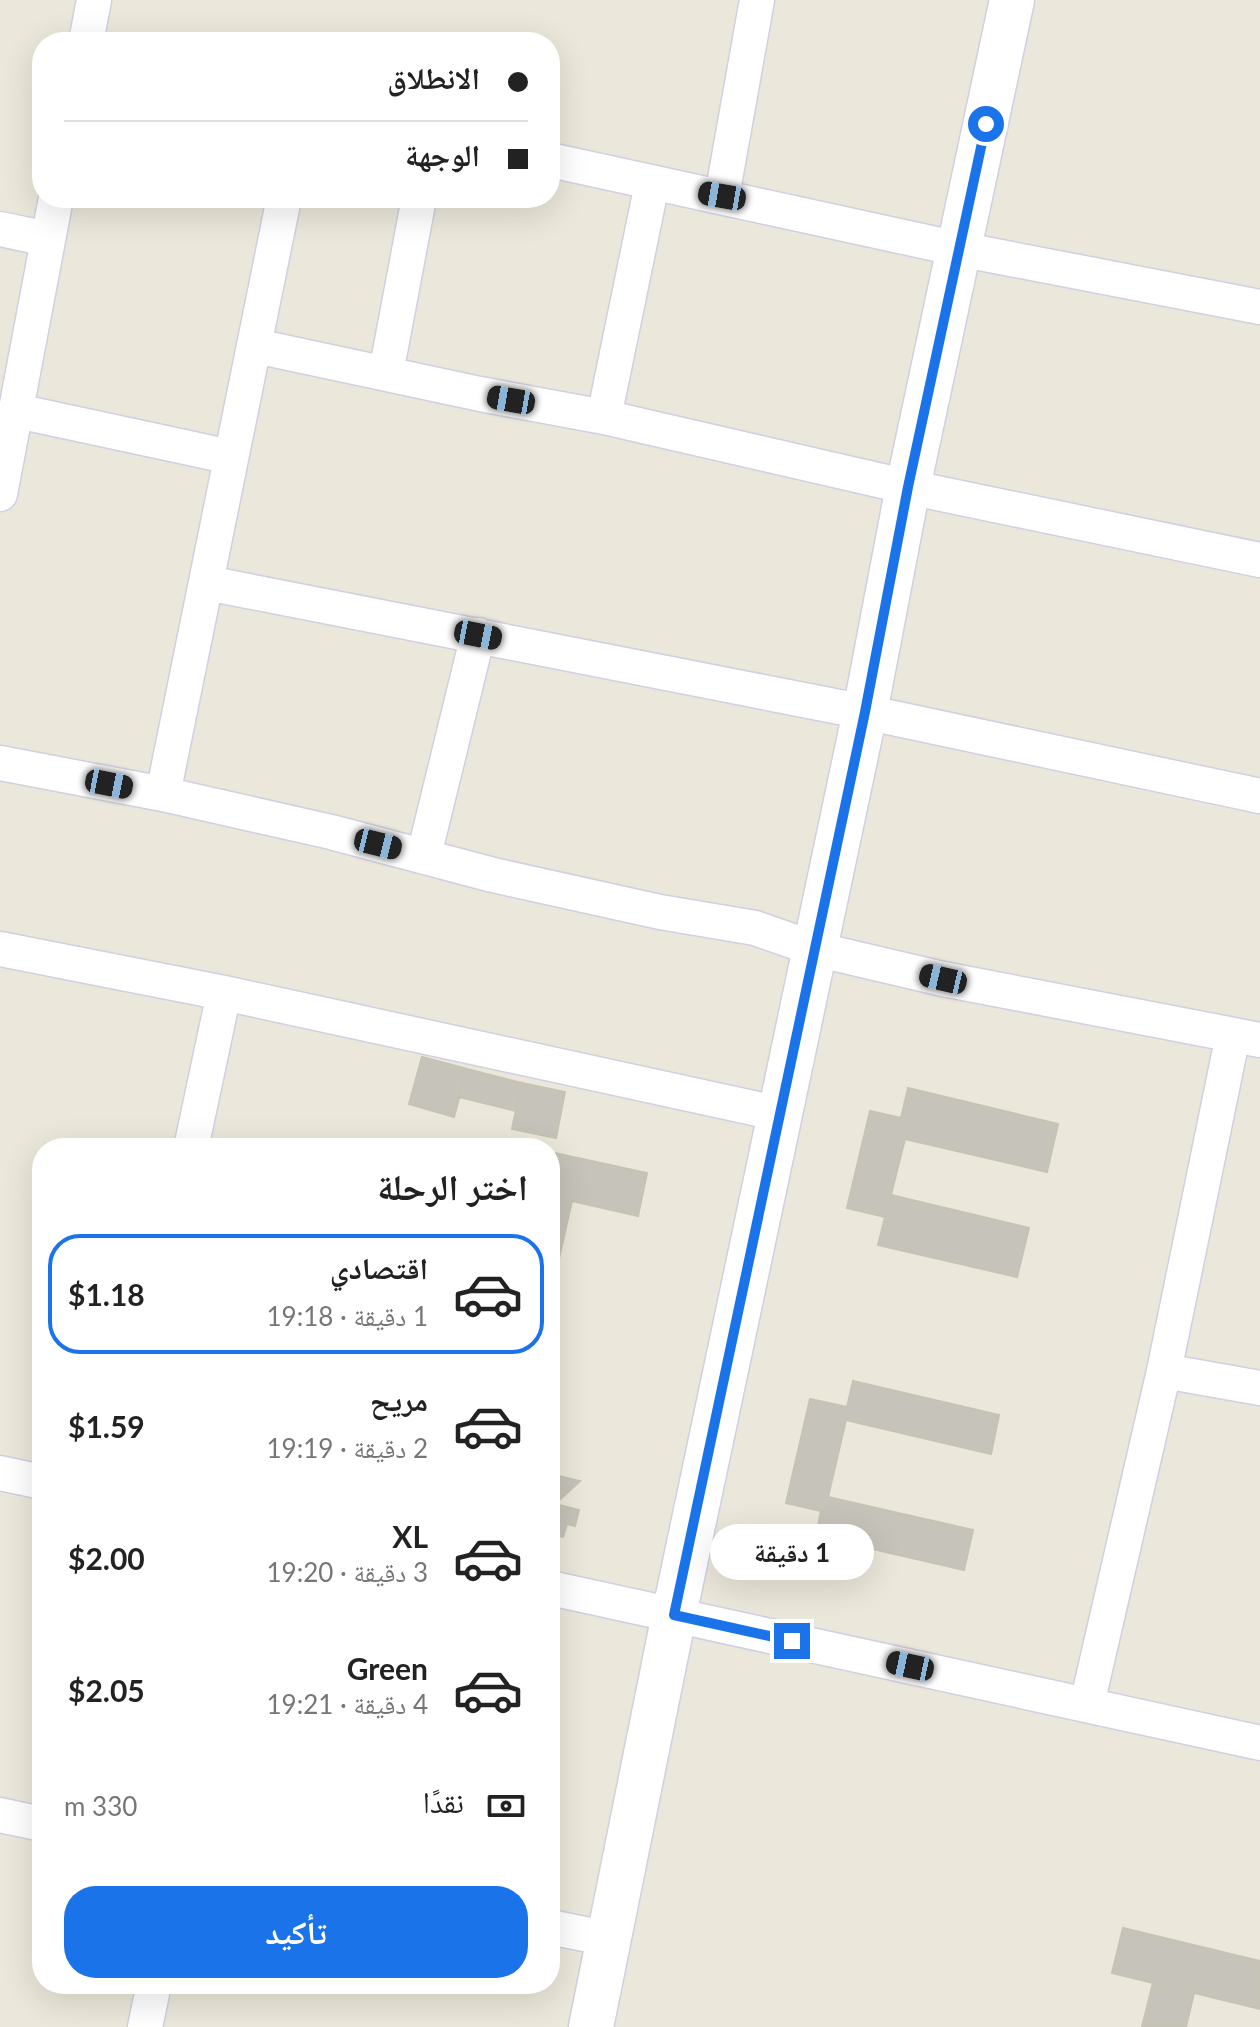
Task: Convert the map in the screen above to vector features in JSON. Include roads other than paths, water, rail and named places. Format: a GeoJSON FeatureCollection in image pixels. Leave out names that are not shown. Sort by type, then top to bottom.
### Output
{"type":"FeatureCollection","features":[{"type":"Feature","properties":{"kind":"street"},"geometry":{"type":"LineString","coordinates":[[88,32],[94,0]]}},
{"type":"Feature","properties":{"kind":"street"},"geometry":{"type":"LineString","coordinates":[[722,196],[757,0]]}},
{"type":"Feature","properties":{"kind":"street"},"geometry":{"type":"LineString","coordinates":[[591,2027],[674,1615],[865,712],[908,487],[1012,0]]}},
{"type":"Feature","properties":{"kind":"street"},"geometry":{"type":"LineString","coordinates":[[560,162],[959,249],[1260,307]]}},
{"type":"Feature","properties":{"kind":"street"},"geometry":{"type":"LineString","coordinates":[[604,417],[652,184]]}},
{"type":"Feature","properties":{"kind":"street"},"geometry":{"type":"LineString","coordinates":[[1,488],[54,208]]}},
{"type":"Feature","properties":{"kind":"street"},"geometry":{"type":"LineString","coordinates":[[163,794],[282,208]]}},
{"type":"Feature","properties":{"kind":"street"},"geometry":{"type":"LineString","coordinates":[[386,373],[417,208]]}},
{"type":"Feature","properties":{"kind":"street"},"geometry":{"type":"LineString","coordinates":[[0,229],[48,239]]}},
{"type":"Feature","properties":{"kind":"street"},"geometry":{"type":"LineString","coordinates":[[256,346],[604,417],[908,487],[1260,560]]}},
{"type":"Feature","properties":{"kind":"street"},"geometry":{"type":"LineString","coordinates":[[17,411],[231,457]]}},
{"type":"Feature","properties":{"kind":"street"},"geometry":{"type":"LineString","coordinates":[[207,583],[865,712],[1260,796]]}},
{"type":"Feature","properties":{"kind":"street"},"geometry":{"type":"LineString","coordinates":[[424,855],[478,635]]}},
{"type":"Feature","properties":{"kind":"street"},"geometry":{"type":"LineString","coordinates":[[0,763],[163,794],[424,855],[493,875],[660,912],[755,928],[815,949],[943,979],[1247,1038],[1164,1371],[1087,1704]]}},
{"type":"Feature","properties":{"kind":"street"},"geometry":{"type":"LineString","coordinates":[[0,949],[224,993],[781,1114]]}},
{"type":"Feature","properties":{"kind":"street"},"geometry":{"type":"LineString","coordinates":[[193,1138],[224,993]]}},
{"type":"Feature","properties":{"kind":"street"},"geometry":{"type":"LineString","coordinates":[[1164,1371],[1260,1388]]}},
{"type":"Feature","properties":{"kind":"street"},"geometry":{"type":"LineString","coordinates":[[0,1473],[32,1480]]}},
{"type":"Feature","properties":{"kind":"street"},"geometry":{"type":"LineString","coordinates":[[560,1590],[1260,1743]]}},
{"type":"Feature","properties":{"kind":"street"},"geometry":{"type":"LineString","coordinates":[[0,1815],[32,1822]]}},
{"type":"Feature","properties":{"kind":"street"},"geometry":{"type":"LineString","coordinates":[[560,1929],[609,1939]]}},
{"type":"Feature","properties":{"kind":"street"},"geometry":{"type":"LineString","coordinates":[[145,2027],[152,1994]]}}]}
